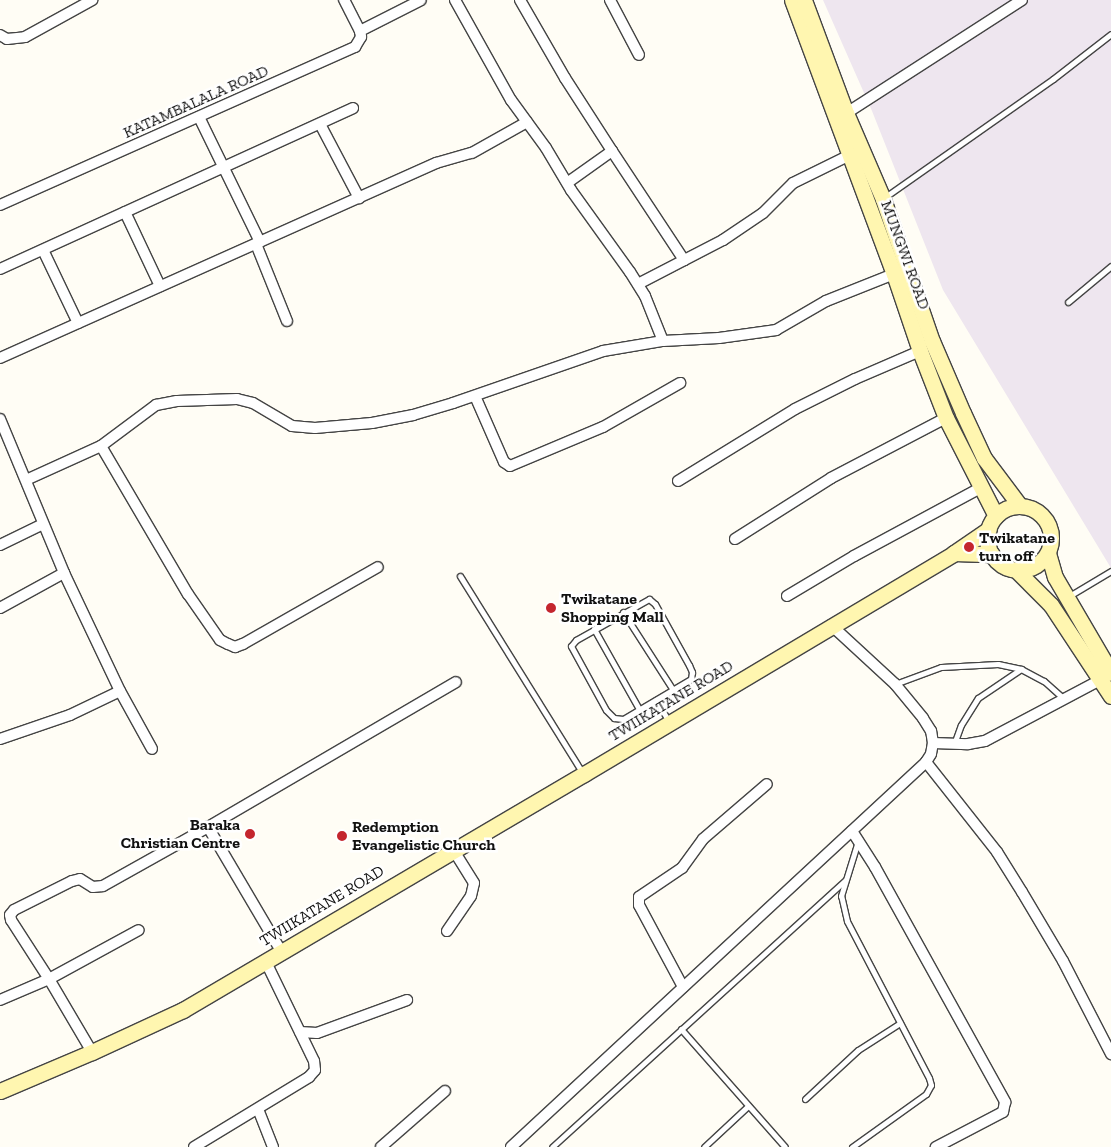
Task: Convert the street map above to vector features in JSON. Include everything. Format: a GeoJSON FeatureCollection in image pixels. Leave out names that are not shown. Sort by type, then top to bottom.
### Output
{"type":"FeatureCollection","features":[{"type":"Feature","properties":{"kind":"main road","name":"MUNGWI ROAD"},"geometry":{"type":"LineString","coordinates":[[792,0],[842,116],[883,199],[932,341],[963,413],[984,458],[1020,506]]}},
{"type":"Feature","properties":{"kind":"main road","name":"MUNGWI ROAD"},"geometry":{"type":"LineString","coordinates":[[804,0],[842,116],[850,155],[894,274],[920,352],[946,418],[982,487],[992,523]]}},
{"type":"Feature","properties":{"kind":"main road"},"geometry":{"type":"LineString","coordinates":[[1107,675],[1051,605],[1016,570],[998,562],[992,554],[988,546],[992,523],[1011,507],[1030,508],[1040,514],[1047,522],[1051,532],[1048,554],[1055,577],[1107,675],[1111,696]]}},
{"type":"Feature","properties":{"kind":"main road","name":"TWIIKATANE ROAD"},"geometry":{"type":"LineString","coordinates":[[0,1091],[92,1052],[183,1010],[265,960],[584,774],[831,624],[954,553],[992,523]]}},
{"type":"Feature","properties":{"kind":"main road"},"geometry":{"type":"LineString","coordinates":[[954,553],[992,554]]}},
{"type":"Feature","properties":{"kind":"main road"},"geometry":{"type":"LineString","coordinates":[[1016,570],[1034,566],[1048,554]]}},
{"type":"Feature","properties":{"kind":"street"},"geometry":{"type":"LineString","coordinates":[[0,35],[7,39],[25,37],[92,0]]}},
{"type":"Feature","properties":{"kind":"street"},"geometry":{"type":"LineString","coordinates":[[344,0],[360,31],[421,0]]}},
{"type":"Feature","properties":{"kind":"street"},"geometry":{"type":"LineString","coordinates":[[455,0],[511,100],[638,284],[657,323],[663,341]]}},
{"type":"Feature","properties":{"kind":"street"},"geometry":{"type":"LineString","coordinates":[[520,0],[565,78],[684,260]]}},
{"type":"Feature","properties":{"kind":"street"},"geometry":{"type":"LineString","coordinates":[[610,0],[639,55]]}},
{"type":"Feature","properties":{"kind":"street"},"geometry":{"type":"LineString","coordinates":[[842,116],[1022,0]]}},
{"type":"Feature","properties":{"kind":"street","name":"KATAMBALALA ROAD"},"geometry":{"type":"LineString","coordinates":[[0,205],[355,47],[361,37],[360,31]]}},
{"type":"Feature","properties":{"kind":"street"},"geometry":{"type":"LineString","coordinates":[[0,269],[353,108]]}},
{"type":"Feature","properties":{"kind":"street"},"geometry":{"type":"LineString","coordinates":[[199,116],[226,167],[258,243],[287,321]]}},
{"type":"Feature","properties":{"kind":"street"},"geometry":{"type":"LineString","coordinates":[[0,358],[436,164],[472,154],[527,122]]}},
{"type":"Feature","properties":{"kind":"street"},"geometry":{"type":"LineString","coordinates":[[320,124],[359,198]]}},
{"type":"Feature","properties":{"kind":"street"},"geometry":{"type":"LineString","coordinates":[[567,183],[612,151]]}},
{"type":"Feature","properties":{"kind":"street"},"geometry":{"type":"LineString","coordinates":[[638,284],[723,240],[763,213],[793,183],[850,155]]}},
{"type":"Feature","properties":{"kind":"street"},"geometry":{"type":"LineString","coordinates":[[125,212],[160,286]]}},
{"type":"Feature","properties":{"kind":"street"},"geometry":{"type":"LineString","coordinates":[[43,250],[78,323]]}},
{"type":"Feature","properties":{"kind":"street"},"geometry":{"type":"LineString","coordinates":[[26,480],[101,446],[156,405],[177,401],[237,399],[253,403],[292,426],[315,428],[372,423],[413,415],[475,396],[603,351],[663,341],[719,338],[776,330],[826,301],[894,274]]}},
{"type":"Feature","properties":{"kind":"street"},"geometry":{"type":"LineString","coordinates":[[678,482],[795,409],[848,382],[920,352]]}},
{"type":"Feature","properties":{"kind":"street"},"geometry":{"type":"LineString","coordinates":[[475,396],[504,462],[510,466],[603,427],[680,382]]}},
{"type":"Feature","properties":{"kind":"street"},"geometry":{"type":"LineString","coordinates":[[735,539],[831,478],[946,418]]}},
{"type":"Feature","properties":{"kind":"street"},"geometry":{"type":"LineString","coordinates":[[0,419],[64,573],[120,691],[152,749]]}},
{"type":"Feature","properties":{"kind":"street"},"geometry":{"type":"LineString","coordinates":[[0,450],[10,445]]}},
{"type":"Feature","properties":{"kind":"street"},"geometry":{"type":"LineString","coordinates":[[101,446],[188,594],[220,640],[228,644],[235,647],[243,644],[378,567]]}},
{"type":"Feature","properties":{"kind":"street"},"geometry":{"type":"LineString","coordinates":[[787,596],[854,556],[982,487]]}},
{"type":"Feature","properties":{"kind":"street"},"geometry":{"type":"LineString","coordinates":[[0,545],[44,524]]}},
{"type":"Feature","properties":{"kind":"street"},"geometry":{"type":"LineString","coordinates":[[0,608],[64,573]]}},
{"type":"Feature","properties":{"kind":"street"},"geometry":{"type":"LineString","coordinates":[[511,1147],[926,762],[931,754],[933,743],[930,731],[923,718],[895,684],[831,624]]}},
{"type":"Feature","properties":{"kind":"street"},"geometry":{"type":"LineString","coordinates":[[933,743],[954,745],[984,741],[1107,675]]}},
{"type":"Feature","properties":{"kind":"street"},"geometry":{"type":"LineString","coordinates":[[92,1052],[49,979],[11,920],[10,915],[14,910],[76,880],[80,879],[98,888],[103,886],[456,682]]}},
{"type":"Feature","properties":{"kind":"street"},"geometry":{"type":"LineString","coordinates":[[0,739],[70,715],[120,691]]}},
{"type":"Feature","properties":{"kind":"street"},"geometry":{"type":"LineString","coordinates":[[926,762],[980,829],[1022,892],[1063,961],[1111,1054]]}},
{"type":"Feature","properties":{"kind":"street"},"geometry":{"type":"LineString","coordinates":[[683,987],[639,905],[639,897],[682,868],[703,839],[767,784]]}},
{"type":"Feature","properties":{"kind":"street"},"geometry":{"type":"LineString","coordinates":[[208,827],[281,951]]}},
{"type":"Feature","properties":{"kind":"street"},"geometry":{"type":"LineString","coordinates":[[852,831],[1005,1102],[1002,1112],[936,1147]]}},
{"type":"Feature","properties":{"kind":"street"},"geometry":{"type":"LineString","coordinates":[[448,931],[471,896],[474,883],[453,850]]}},
{"type":"Feature","properties":{"kind":"street"},"geometry":{"type":"LineString","coordinates":[[0,1000],[49,979],[139,930]]}},
{"type":"Feature","properties":{"kind":"street"},"geometry":{"type":"LineString","coordinates":[[194,1147],[309,1077],[315,1070],[314,1060],[265,960]]}},
{"type":"Feature","properties":{"kind":"street"},"geometry":{"type":"LineString","coordinates":[[300,1032],[317,1033],[407,1000]]}},
{"type":"Feature","properties":{"kind":"street"},"geometry":{"type":"LineString","coordinates":[[381,1147],[445,1091]]}},
{"type":"Feature","properties":{"kind":"street"},"geometry":{"type":"LineString","coordinates":[[258,1109],[273,1147]]}},
{"type":"Feature","properties":{"kind":"lane"},"geometry":{"type":"LineString","coordinates":[[883,199],[1053,79],[1111,34]]}},
{"type":"Feature","properties":{"kind":"lane"},"geometry":{"type":"LineString","coordinates":[[1068,302],[1111,266]]}},
{"type":"Feature","properties":{"kind":"lane"},"geometry":{"type":"LineString","coordinates":[[1066,598],[1111,571]]}},
{"type":"Feature","properties":{"kind":"lane"},"geometry":{"type":"LineString","coordinates":[[460,576],[584,774]]}},
{"type":"Feature","properties":{"kind":"lane"},"geometry":{"type":"LineString","coordinates":[[649,599],[655,604],[692,672],[691,679],[624,719],[614,718],[606,710],[571,646],[576,640],[594,629],[649,599]]}},
{"type":"Feature","properties":{"kind":"lane"},"geometry":{"type":"LineString","coordinates":[[623,612],[673,690]]}},
{"type":"Feature","properties":{"kind":"lane"},"geometry":{"type":"LineString","coordinates":[[594,629],[639,710]]}},
{"type":"Feature","properties":{"kind":"lane"},"geometry":{"type":"LineString","coordinates":[[895,684],[941,667],[998,664],[1021,669],[1044,681],[1063,698]]}},
{"type":"Feature","properties":{"kind":"lane"},"geometry":{"type":"LineString","coordinates":[[954,745],[961,725],[978,698],[1021,669]]}},
{"type":"Feature","properties":{"kind":"lane"},"geometry":{"type":"LineString","coordinates":[[656,700],[669,722]]}},
{"type":"Feature","properties":{"kind":"lane"},"geometry":{"type":"LineString","coordinates":[[852,1147],[926,1094],[931,1086],[929,1078],[847,921],[841,896],[844,880],[858,841]]}},
{"type":"Feature","properties":{"kind":"lane"},"geometry":{"type":"LineString","coordinates":[[552,1147],[844,880]]}},
{"type":"Feature","properties":{"kind":"lane"},"geometry":{"type":"LineString","coordinates":[[804,1098],[858,1050],[900,1023]]}},
{"type":"Feature","properties":{"kind":"lane"},"geometry":{"type":"LineString","coordinates":[[681,1029],[785,1147]]}},
{"type":"Feature","properties":{"kind":"lane"},"geometry":{"type":"LineString","coordinates":[[704,1147],[748,1106]]}},
{"type":"Feature","properties":{"kind":"shaded area"},"geometry":{"type":"Polygon","coordinates":[[[823,0],[1111,0],[1111,568],[943,290],[872,111],[823,0]]]}},
{"type":"Feature","properties":{"kind":"place","name":"Twikatane turn off"},"geometry":{"type":"Point","coordinates":[969,547]}},
{"type":"Feature","properties":{"kind":"place","name":"Twikatane Shopping Mall"},"geometry":{"type":"Point","coordinates":[551,608]}},
{"type":"Feature","properties":{"kind":"place","name":"Baraka Christian Centre"},"geometry":{"type":"Point","coordinates":[250,834]}},
{"type":"Feature","properties":{"kind":"place","name":"Redemption Evangelistic Church"},"geometry":{"type":"Point","coordinates":[342,836]}}]}
